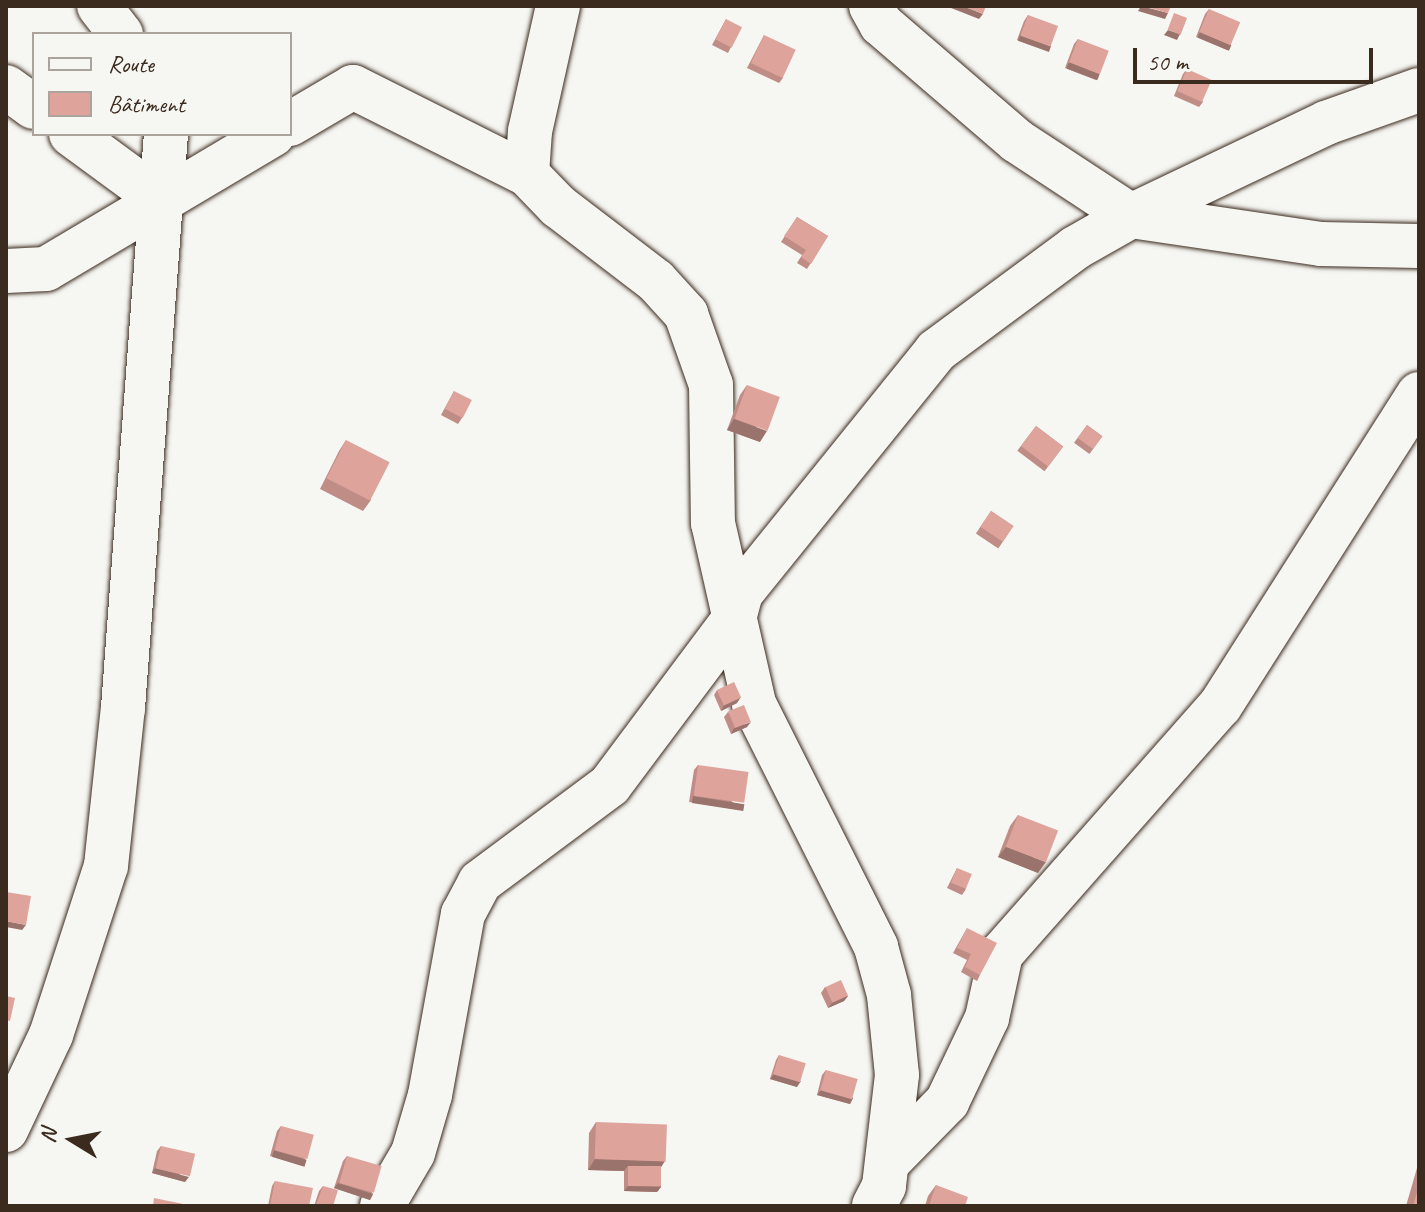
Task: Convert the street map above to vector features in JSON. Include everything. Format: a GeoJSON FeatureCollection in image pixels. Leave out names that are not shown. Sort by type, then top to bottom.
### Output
{"type":"FeatureCollection","features":[{"type":"Feature","properties":{"kind":"street"},"geometry":{"type":"LineString","coordinates":[[99,6],[119,32]]}},
{"type":"Feature","properties":{"kind":"street"},"geometry":{"type":"LineString","coordinates":[[527,174],[530,131],[558,6]]}},
{"type":"Feature","properties":{"kind":"street"},"geometry":{"type":"LineString","coordinates":[[871,6],[881,24],[1017,141],[1131,216],[1321,244],[1419,246]]}},
{"type":"Feature","properties":{"kind":"street"},"geometry":{"type":"LineString","coordinates":[[6,87],[32,106]]}},
{"type":"Feature","properties":{"kind":"street"},"geometry":{"type":"LineString","coordinates":[[292,123],[353,87],[527,174],[558,206],[656,281],[686,314],[711,385],[713,523],[754,704],[876,947],[889,995],[897,1075],[884,1186],[874,1206]]}},
{"type":"Feature","properties":{"kind":"street"},"geometry":{"type":"LineString","coordinates":[[382,1206],[413,1153],[430,1095],[463,914],[480,882],[610,785],[734,619],[741,593],[936,351],[1075,248],[1131,216],[1326,123],[1419,90]]}},
{"type":"Feature","properties":{"kind":"street"},"geometry":{"type":"LineString","coordinates":[[74,136],[161,200]]}},
{"type":"Feature","properties":{"kind":"street"},"geometry":{"type":"LineString","coordinates":[[6,1130],[51,1035],[106,866],[166,136]]}},
{"type":"Feature","properties":{"kind":"street"},"geometry":{"type":"LineString","coordinates":[[6,271],[46,269],[270,136]]}},
{"type":"Feature","properties":{"kind":"street"},"geometry":{"type":"LineString","coordinates":[[887,1163],[947,1102],[987,1018],[1001,954],[1220,706],[1419,394]]}},
{"type":"Feature","properties":{"kind":"building"},"geometry":{"type":"Polygon","coordinates":[[[963,6],[986,6],[983,14],[963,6]]]}},
{"type":"Feature","properties":{"kind":"building"},"geometry":{"type":"Polygon","coordinates":[[[1143,6],[1171,6],[1168,13],[1143,6]]]}},
{"type":"Feature","properties":{"kind":"building"},"geometry":{"type":"Polygon","coordinates":[[[1209,9],[1240,22],[1231,45],[1199,32],[1209,9]]]}},
{"type":"Feature","properties":{"kind":"building"},"geometry":{"type":"Polygon","coordinates":[[[1174,13],[1187,18],[1181,35],[1168,30],[1174,13]]]}},
{"type":"Feature","properties":{"kind":"building"},"geometry":{"type":"Polygon","coordinates":[[[1028,15],[1058,26],[1051,47],[1020,36],[1028,15]]]}},
{"type":"Feature","properties":{"kind":"building"},"geometry":{"type":"Polygon","coordinates":[[[726,19],[742,27],[732,48],[716,39],[726,19]]]}},
{"type":"Feature","properties":{"kind":"building"},"geometry":{"type":"Polygon","coordinates":[[[764,35],[796,50],[783,78],[751,63],[764,35]]]}},
{"type":"Feature","properties":{"kind":"building"},"geometry":{"type":"Polygon","coordinates":[[[1078,39],[1109,51],[1100,74],[1069,62],[1078,39]]]}},
{"type":"Feature","properties":{"kind":"building"},"geometry":{"type":"Polygon","coordinates":[[[1187,69],[1212,80],[1202,102],[1177,91],[1187,69]]]}},
{"type":"Feature","properties":{"kind":"building"},"geometry":{"type":"Polygon","coordinates":[[[797,217],[828,236],[811,264],[801,257],[806,250],[784,236],[797,217]]]}},
{"type":"Feature","properties":{"kind":"building"},"geometry":{"type":"Polygon","coordinates":[[[747,385],[780,397],[768,431],[735,419],[747,385]]]}},
{"type":"Feature","properties":{"kind":"building"},"geometry":{"type":"Polygon","coordinates":[[[454,391],[472,400],[463,418],[445,409],[454,391]]]}},
{"type":"Feature","properties":{"kind":"building"},"geometry":{"type":"Polygon","coordinates":[[[1087,425],[1102,436],[1093,449],[1078,438],[1087,425]]]}},
{"type":"Feature","properties":{"kind":"building"},"geometry":{"type":"Polygon","coordinates":[[[1036,426],[1063,446],[1048,466],[1021,446],[1036,426]]]}},
{"type":"Feature","properties":{"kind":"building"},"geometry":{"type":"Polygon","coordinates":[[[346,440],[390,462],[370,501],[326,478],[346,440]]]}},
{"type":"Feature","properties":{"kind":"building"},"geometry":{"type":"Polygon","coordinates":[[[991,511],[1013,526],[1003,542],[980,527],[991,511]]]}},
{"type":"Feature","properties":{"kind":"building"},"geometry":{"type":"Polygon","coordinates":[[[734,682],[741,697],[724,705],[717,690],[734,682]]]}},
{"type":"Feature","properties":{"kind":"building"},"geometry":{"type":"Polygon","coordinates":[[[744,705],[751,722],[735,728],[728,711],[744,705]]]}},
{"type":"Feature","properties":{"kind":"building"},"geometry":{"type":"Polygon","coordinates":[[[698,765],[749,772],[744,803],[694,796],[698,765]]]}},
{"type":"Feature","properties":{"kind":"building"},"geometry":{"type":"Polygon","coordinates":[[[1018,815],[1058,830],[1046,862],[1006,847],[1018,815]]]}},
{"type":"Feature","properties":{"kind":"building"},"geometry":{"type":"Polygon","coordinates":[[[957,868],[972,874],[966,889],[951,883],[957,868]]]}},
{"type":"Feature","properties":{"kind":"building"},"geometry":{"type":"Polygon","coordinates":[[[6,892],[31,896],[26,925],[6,921],[6,892]]]}},
{"type":"Feature","properties":{"kind":"building"},"geometry":{"type":"Polygon","coordinates":[[[967,928],[997,943],[980,975],[965,967],[971,954],[957,948],[967,928]]]}},
{"type":"Feature","properties":{"kind":"building"},"geometry":{"type":"Polygon","coordinates":[[[841,980],[848,996],[832,1002],[825,987],[841,980]]]}},
{"type":"Feature","properties":{"kind":"building"},"geometry":{"type":"Polygon","coordinates":[[[6,996],[15,998],[10,1021],[6,1020],[6,996]]]}},
{"type":"Feature","properties":{"kind":"building"},"geometry":{"type":"Polygon","coordinates":[[[779,1055],[806,1063],[800,1082],[773,1074],[779,1055]]]}},
{"type":"Feature","properties":{"kind":"building"},"geometry":{"type":"Polygon","coordinates":[[[826,1070],[858,1079],[852,1099],[820,1090],[826,1070]]]}},
{"type":"Feature","properties":{"kind":"building"},"geometry":{"type":"Polygon","coordinates":[[[596,1122],[667,1124],[666,1161],[595,1159],[596,1122]]]}},
{"type":"Feature","properties":{"kind":"building"},"geometry":{"type":"Polygon","coordinates":[[[281,1126],[314,1135],[307,1159],[275,1150],[281,1126]]]}},
{"type":"Feature","properties":{"kind":"building"},"geometry":{"type":"Polygon","coordinates":[[[161,1146],[195,1154],[190,1176],[156,1168],[161,1146]]]}},
{"type":"Feature","properties":{"kind":"building"},"geometry":{"type":"Polygon","coordinates":[[[347,1156],[382,1166],[374,1193],[339,1183],[347,1156]]]}},
{"type":"Feature","properties":{"kind":"building"},"geometry":{"type":"Polygon","coordinates":[[[628,1166],[661,1166],[661,1186],[628,1186],[628,1166]]]}},
{"type":"Feature","properties":{"kind":"building"},"geometry":{"type":"Polygon","coordinates":[[[275,1181],[313,1188],[309,1206],[270,1206],[275,1181]]]}},
{"type":"Feature","properties":{"kind":"building"},"geometry":{"type":"Polygon","coordinates":[[[936,1185],[968,1197],[965,1206],[929,1206],[936,1185]]]}},
{"type":"Feature","properties":{"kind":"building"},"geometry":{"type":"Polygon","coordinates":[[[1419,1185],[1419,1206],[1413,1206],[1419,1185]]]}},
{"type":"Feature","properties":{"kind":"building"},"geometry":{"type":"Polygon","coordinates":[[[323,1186],[338,1190],[333,1206],[316,1205],[323,1186]]]}},
{"type":"Feature","properties":{"kind":"building"},"geometry":{"type":"Polygon","coordinates":[[[154,1198],[188,1205],[188,1206],[153,1206],[154,1198]]]}}]}
